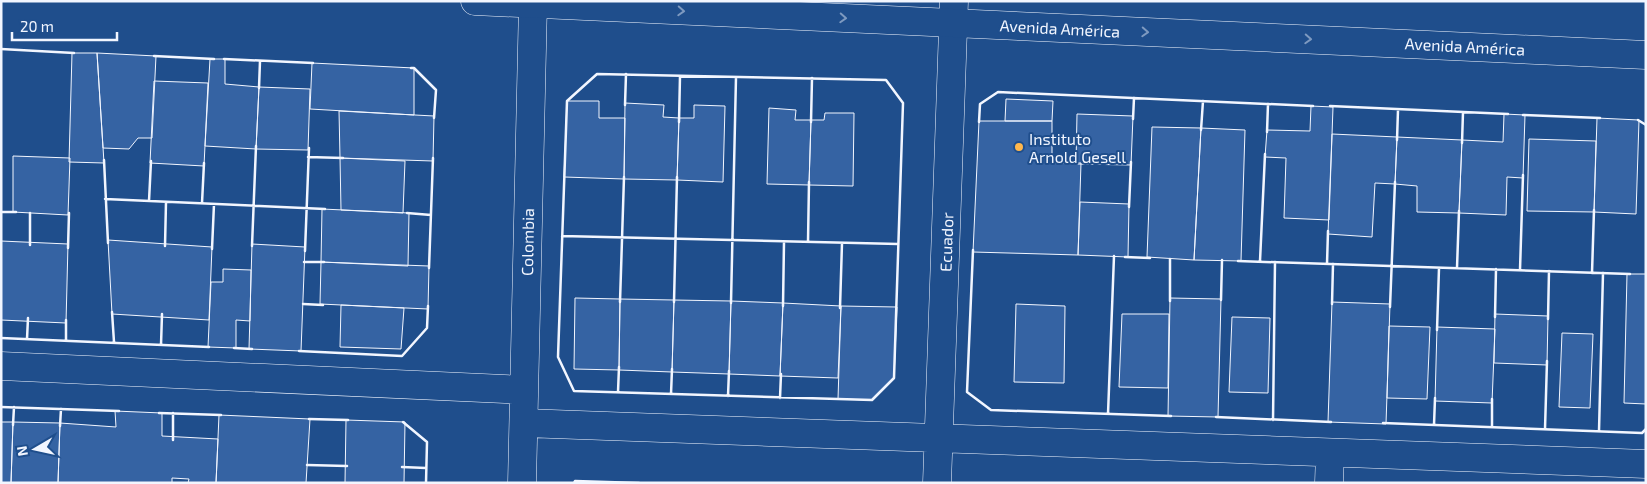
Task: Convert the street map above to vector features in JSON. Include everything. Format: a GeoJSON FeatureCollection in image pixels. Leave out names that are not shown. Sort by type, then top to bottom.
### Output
{"type":"FeatureCollection","features":[{"type":"Feature","properties":{"kind":"street","name":"Avenida América"},"geometry":{"type":"LineString","coordinates":[[475,1],[954,12],[1646,55]]}},
{"type":"Feature","properties":{"kind":"street","name":"Colombia"},"geometry":{"type":"LineString","coordinates":[[522,483],[533,3]]}},
{"type":"Feature","properties":{"kind":"street","name":"Ecuador"},"geometry":{"type":"LineString","coordinates":[[937,483],[954,12]]}},
{"type":"Feature","properties":{"kind":"street"},"geometry":{"type":"LineString","coordinates":[[1,366],[524,390]]}},
{"type":"Feature","properties":{"kind":"street"},"geometry":{"type":"LineString","coordinates":[[524,423],[1646,464]]}},
{"type":"Feature","properties":{"kind":"street"},"geometry":{"type":"LineString","coordinates":[[1329,483],[1330,452]]}},
{"type":"Feature","properties":{"kind":"building"},"geometry":{"type":"Polygon","coordinates":[[[72,53],[97,53],[104,163],[69,162],[72,53]]]}},
{"type":"Feature","properties":{"kind":"building"},"geometry":{"type":"Polygon","coordinates":[[[97,53],[156,56],[152,138],[138,138],[129,149],[103,148],[97,53]]]}},
{"type":"Feature","properties":{"kind":"building"},"geometry":{"type":"Polygon","coordinates":[[[210,59],[225,59],[225,84],[259,87],[256,149],[205,146],[210,59]]]}},
{"type":"Feature","properties":{"kind":"building"},"geometry":{"type":"Polygon","coordinates":[[[312,63],[414,68],[414,115],[310,109],[312,63]]]}},
{"type":"Feature","properties":{"kind":"building"},"geometry":{"type":"Polygon","coordinates":[[[154,81],[208,83],[204,166],[150,163],[154,81]]]}},
{"type":"Feature","properties":{"kind":"building"},"geometry":{"type":"Polygon","coordinates":[[[259,87],[310,89],[308,150],[256,149],[259,87]]]}},
{"type":"Feature","properties":{"kind":"building"},"geometry":{"type":"Polygon","coordinates":[[[1006,99],[1053,101],[1052,121],[1005,121],[1006,99]]]}},
{"type":"Feature","properties":{"kind":"building"},"geometry":{"type":"Polygon","coordinates":[[[567,101],[599,101],[599,118],[625,118],[624,179],[564,177],[567,101]]]}},
{"type":"Feature","properties":{"kind":"building"},"geometry":{"type":"Polygon","coordinates":[[[625,103],[664,105],[663,117],[679,118],[677,180],[624,179],[625,103]]]}},
{"type":"Feature","properties":{"kind":"building"},"geometry":{"type":"Polygon","coordinates":[[[694,105],[725,106],[723,182],[677,180],[679,118],[694,118],[694,105]]]}},
{"type":"Feature","properties":{"kind":"building"},"geometry":{"type":"Polygon","coordinates":[[[1311,106],[1333,107],[1329,220],[1284,218],[1286,158],[1265,157],[1267,130],[1310,131],[1311,106]]]}},
{"type":"Feature","properties":{"kind":"building"},"geometry":{"type":"Polygon","coordinates":[[[769,108],[796,110],[795,120],[811,120],[809,185],[767,184],[769,108]]]}},
{"type":"Feature","properties":{"kind":"building"},"geometry":{"type":"Polygon","coordinates":[[[339,111],[434,116],[433,161],[340,158],[339,111]]]}},
{"type":"Feature","properties":{"kind":"building"},"geometry":{"type":"Polygon","coordinates":[[[825,113],[854,113],[853,186],[809,185],[811,120],[824,120],[825,113]]]}},
{"type":"Feature","properties":{"kind":"building"},"geometry":{"type":"Polygon","coordinates":[[[1077,114],[1133,116],[1131,165],[1076,164],[1077,114]]]}},
{"type":"Feature","properties":{"kind":"building"},"geometry":{"type":"Polygon","coordinates":[[[1504,114],[1525,115],[1523,178],[1507,177],[1506,215],[1459,213],[1462,140],[1503,142],[1504,114]]]}},
{"type":"Feature","properties":{"kind":"building"},"geometry":{"type":"Polygon","coordinates":[[[1597,118],[1639,120],[1636,214],[1594,212],[1597,118]]]}},
{"type":"Feature","properties":{"kind":"building"},"geometry":{"type":"Polygon","coordinates":[[[979,121],[1052,121],[1052,163],[1081,163],[1078,255],[973,252],[979,121]]]}},
{"type":"Feature","properties":{"kind":"building"},"geometry":{"type":"Polygon","coordinates":[[[1152,127],[1201,128],[1194,260],[1147,257],[1152,127]]]}},
{"type":"Feature","properties":{"kind":"building"},"geometry":{"type":"Polygon","coordinates":[[[1201,128],[1245,130],[1241,261],[1194,260],[1201,128]]]}},
{"type":"Feature","properties":{"kind":"building"},"geometry":{"type":"Polygon","coordinates":[[[1332,134],[1397,137],[1395,184],[1375,183],[1372,237],[1328,234],[1332,134]]]}},
{"type":"Feature","properties":{"kind":"building"},"geometry":{"type":"Polygon","coordinates":[[[1397,137],[1462,140],[1459,213],[1417,212],[1417,186],[1395,184],[1397,137]]]}},
{"type":"Feature","properties":{"kind":"building"},"geometry":{"type":"Polygon","coordinates":[[[1529,139],[1596,141],[1594,212],[1527,211],[1529,139]]]}},
{"type":"Feature","properties":{"kind":"building"},"geometry":{"type":"Polygon","coordinates":[[[13,156],[70,158],[68,215],[13,212],[13,156]]]}},
{"type":"Feature","properties":{"kind":"building"},"geometry":{"type":"Polygon","coordinates":[[[340,158],[405,161],[403,213],[341,210],[340,158]]]}},
{"type":"Feature","properties":{"kind":"building"},"geometry":{"type":"Polygon","coordinates":[[[1080,202],[1129,204],[1128,257],[1078,255],[1080,202]]]}},
{"type":"Feature","properties":{"kind":"building"},"geometry":{"type":"Polygon","coordinates":[[[322,209],[409,213],[408,266],[321,262],[322,209]]]}},
{"type":"Feature","properties":{"kind":"building"},"geometry":{"type":"Polygon","coordinates":[[[108,240],[212,247],[209,320],[112,314],[108,240]]]}},
{"type":"Feature","properties":{"kind":"building"},"geometry":{"type":"Polygon","coordinates":[[[1,241],[68,244],[66,323],[1,320],[1,241]]]}},
{"type":"Feature","properties":{"kind":"building"},"geometry":{"type":"Polygon","coordinates":[[[252,244],[305,247],[301,351],[249,349],[252,244]]]}},
{"type":"Feature","properties":{"kind":"building"},"geometry":{"type":"Polygon","coordinates":[[[321,262],[429,266],[428,309],[320,304],[321,262]]]}},
{"type":"Feature","properties":{"kind":"building"},"geometry":{"type":"Polygon","coordinates":[[[223,269],[251,270],[250,321],[236,320],[236,348],[208,347],[211,282],[223,282],[223,269]]]}},
{"type":"Feature","properties":{"kind":"building"},"geometry":{"type":"Polygon","coordinates":[[[1627,274],[1646,274],[1646,404],[1624,403],[1627,274]]]}},
{"type":"Feature","properties":{"kind":"building"},"geometry":{"type":"Polygon","coordinates":[[[575,298],[620,299],[619,370],[574,369],[575,298]]]}},
{"type":"Feature","properties":{"kind":"building"},"geometry":{"type":"Polygon","coordinates":[[[1170,298],[1221,299],[1218,417],[1168,416],[1170,298]]]}},
{"type":"Feature","properties":{"kind":"building"},"geometry":{"type":"Polygon","coordinates":[[[620,299],[674,300],[672,372],[619,370],[620,299]]]}},
{"type":"Feature","properties":{"kind":"building"},"geometry":{"type":"Polygon","coordinates":[[[674,300],[731,301],[729,374],[672,372],[674,300]]]}},
{"type":"Feature","properties":{"kind":"building"},"geometry":{"type":"Polygon","coordinates":[[[731,301],[783,303],[780,376],[729,374],[731,301]]]}},
{"type":"Feature","properties":{"kind":"building"},"geometry":{"type":"Polygon","coordinates":[[[1332,302],[1390,304],[1386,424],[1328,422],[1332,302]]]}},
{"type":"Feature","properties":{"kind":"building"},"geometry":{"type":"Polygon","coordinates":[[[783,303],[841,306],[838,378],[780,376],[783,303]]]}},
{"type":"Feature","properties":{"kind":"building"},"geometry":{"type":"Polygon","coordinates":[[[1016,304],[1065,306],[1064,383],[1014,382],[1016,304]]]}},
{"type":"Feature","properties":{"kind":"building"},"geometry":{"type":"Polygon","coordinates":[[[341,305],[404,308],[401,349],[340,347],[341,305]]]}},
{"type":"Feature","properties":{"kind":"building"},"geometry":{"type":"Polygon","coordinates":[[[841,306],[897,307],[894,378],[872,400],[838,399],[841,306]]]}},
{"type":"Feature","properties":{"kind":"building"},"geometry":{"type":"Polygon","coordinates":[[[1122,314],[1169,314],[1168,388],[1119,387],[1122,314]]]}},
{"type":"Feature","properties":{"kind":"building"},"geometry":{"type":"Polygon","coordinates":[[[1495,314],[1548,316],[1547,365],[1494,363],[1495,314]]]}},
{"type":"Feature","properties":{"kind":"building"},"geometry":{"type":"Polygon","coordinates":[[[1232,317],[1270,318],[1268,393],[1229,392],[1232,317]]]}},
{"type":"Feature","properties":{"kind":"building"},"geometry":{"type":"Polygon","coordinates":[[[1389,326],[1430,327],[1427,399],[1387,398],[1389,326]]]}},
{"type":"Feature","properties":{"kind":"building"},"geometry":{"type":"Polygon","coordinates":[[[1437,327],[1495,329],[1492,403],[1435,401],[1437,327]]]}},
{"type":"Feature","properties":{"kind":"building"},"geometry":{"type":"Polygon","coordinates":[[[1562,333],[1593,334],[1590,408],[1559,407],[1562,333]]]}},
{"type":"Feature","properties":{"kind":"building"},"geometry":{"type":"Polygon","coordinates":[[[115,411],[162,413],[162,436],[218,439],[216,483],[188,483],[189,479],[172,478],[172,483],[58,483],[60,423],[116,427],[115,411]]]}},
{"type":"Feature","properties":{"kind":"building"},"geometry":{"type":"Polygon","coordinates":[[[219,415],[310,419],[306,483],[216,483],[219,415]]]}},
{"type":"Feature","properties":{"kind":"building"},"geometry":{"type":"Polygon","coordinates":[[[346,420],[405,422],[404,483],[345,483],[346,420]]]}},
{"type":"Feature","properties":{"kind":"building"},"geometry":{"type":"Polygon","coordinates":[[[1,422],[13,422],[11,483],[1,483],[1,422]]]}},
{"type":"Feature","properties":{"kind":"building"},"geometry":{"type":"Polygon","coordinates":[[[13,422],[60,423],[58,483],[11,483],[13,422]]]}},
{"type":"Feature","properties":{"kind":"wall"},"geometry":{"type":"LineString","coordinates":[[1,49],[74,53]]}},
{"type":"Feature","properties":{"kind":"wall"},"geometry":{"type":"LineString","coordinates":[[154,56],[214,59]]}},
{"type":"Feature","properties":{"kind":"wall"},"geometry":{"type":"LineString","coordinates":[[224,59],[313,63]]}},
{"type":"Feature","properties":{"kind":"wall"},"geometry":{"type":"LineString","coordinates":[[259,88],[260,61]]}},
{"type":"Feature","properties":{"kind":"wall"},"geometry":{"type":"LineString","coordinates":[[411,68],[414,68],[436,90],[434,118]]}},
{"type":"Feature","properties":{"kind":"wall"},"geometry":{"type":"LineString","coordinates":[[597,74],[886,80],[903,103],[894,378],[872,400],[574,391],[558,357],[567,101],[597,74]]}},
{"type":"Feature","properties":{"kind":"wall"},"geometry":{"type":"LineString","coordinates":[[625,105],[626,74]]}},
{"type":"Feature","properties":{"kind":"wall"},"geometry":{"type":"LineString","coordinates":[[679,122],[680,76]]}},
{"type":"Feature","properties":{"kind":"wall"},"geometry":{"type":"LineString","coordinates":[[731,303],[736,77]]}},
{"type":"Feature","properties":{"kind":"wall"},"geometry":{"type":"LineString","coordinates":[[811,122],[812,78]]}},
{"type":"Feature","properties":{"kind":"wall"},"geometry":{"type":"LineString","coordinates":[[979,122],[980,104],[998,92],[1313,106]]}},
{"type":"Feature","properties":{"kind":"wall"},"geometry":{"type":"LineString","coordinates":[[1133,119],[1134,98]]}},
{"type":"Feature","properties":{"kind":"wall"},"geometry":{"type":"LineString","coordinates":[[1201,130],[1203,101]]}},
{"type":"Feature","properties":{"kind":"wall"},"geometry":{"type":"LineString","coordinates":[[1267,132],[1268,104]]}},
{"type":"Feature","properties":{"kind":"wall"},"geometry":{"type":"LineString","coordinates":[[1330,106],[1508,114]]}},
{"type":"Feature","properties":{"kind":"wall"},"geometry":{"type":"LineString","coordinates":[[1397,140],[1398,110]]}},
{"type":"Feature","properties":{"kind":"wall"},"geometry":{"type":"LineString","coordinates":[[1462,143],[1463,112]]}},
{"type":"Feature","properties":{"kind":"wall"},"geometry":{"type":"LineString","coordinates":[[1523,115],[1600,118]]}},
{"type":"Feature","properties":{"kind":"wall"},"geometry":{"type":"LineString","coordinates":[[1638,120],[1646,125]]}},
{"type":"Feature","properties":{"kind":"wall"},"geometry":{"type":"LineString","coordinates":[[252,246],[256,146]]}},
{"type":"Feature","properties":{"kind":"wall"},"geometry":{"type":"LineString","coordinates":[[305,251],[309,148]]}},
{"type":"Feature","properties":{"kind":"wall"},"geometry":{"type":"LineString","coordinates":[[1260,261],[1265,154]]}},
{"type":"Feature","properties":{"kind":"wall"},"geometry":{"type":"LineString","coordinates":[[308,157],[343,158]]}},
{"type":"Feature","properties":{"kind":"wall"},"geometry":{"type":"LineString","coordinates":[[429,268],[433,158]]}},
{"type":"Feature","properties":{"kind":"wall"},"geometry":{"type":"LineString","coordinates":[[104,160],[108,243]]}},
{"type":"Feature","properties":{"kind":"wall"},"geometry":{"type":"LineString","coordinates":[[149,201],[151,161]]}},
{"type":"Feature","properties":{"kind":"wall"},"geometry":{"type":"LineString","coordinates":[[1129,207],[1131,162]]}},
{"type":"Feature","properties":{"kind":"wall"},"geometry":{"type":"LineString","coordinates":[[202,203],[204,163]]}},
{"type":"Feature","properties":{"kind":"wall"},"geometry":{"type":"LineString","coordinates":[[1520,270],[1523,175]]}},
{"type":"Feature","properties":{"kind":"wall"},"geometry":{"type":"LineString","coordinates":[[620,302],[624,177]]}},
{"type":"Feature","properties":{"kind":"wall"},"geometry":{"type":"LineString","coordinates":[[674,302],[677,177]]}},
{"type":"Feature","properties":{"kind":"wall"},"geometry":{"type":"LineString","coordinates":[[808,242],[809,182]]}},
{"type":"Feature","properties":{"kind":"wall"},"geometry":{"type":"LineString","coordinates":[[1390,307],[1395,182]]}},
{"type":"Feature","properties":{"kind":"wall"},"geometry":{"type":"LineString","coordinates":[[105,199],[325,209]]}},
{"type":"Feature","properties":{"kind":"wall"},"geometry":{"type":"LineString","coordinates":[[165,246],[166,202]]}},
{"type":"Feature","properties":{"kind":"wall"},"geometry":{"type":"LineString","coordinates":[[212,249],[214,204]]}},
{"type":"Feature","properties":{"kind":"wall"},"geometry":{"type":"LineString","coordinates":[[1592,273],[1594,210]]}},
{"type":"Feature","properties":{"kind":"wall"},"geometry":{"type":"LineString","coordinates":[[1457,268],[1459,211]]}},
{"type":"Feature","properties":{"kind":"wall"},"geometry":{"type":"LineString","coordinates":[[1,212],[16,212]]}},
{"type":"Feature","properties":{"kind":"wall"},"geometry":{"type":"LineString","coordinates":[[30,213],[30,245]]}},
{"type":"Feature","properties":{"kind":"wall"},"geometry":{"type":"LineString","coordinates":[[68,248],[69,213]]}},
{"type":"Feature","properties":{"kind":"wall"},"geometry":{"type":"LineString","coordinates":[[407,213],[431,215]]}},
{"type":"Feature","properties":{"kind":"wall"},"geometry":{"type":"LineString","coordinates":[[1327,264],[1328,231]]}},
{"type":"Feature","properties":{"kind":"wall"},"geometry":{"type":"LineString","coordinates":[[562,236],[898,244]]}},
{"type":"Feature","properties":{"kind":"wall"},"geometry":{"type":"LineString","coordinates":[[783,306],[784,242]]}},
{"type":"Feature","properties":{"kind":"wall"},"geometry":{"type":"LineString","coordinates":[[840,308],[842,243]]}},
{"type":"Feature","properties":{"kind":"wall"},"geometry":{"type":"LineString","coordinates":[[973,250],[967,392],[991,410],[1171,416]]}},
{"type":"Feature","properties":{"kind":"wall"},"geometry":{"type":"LineString","coordinates":[[1108,414],[1114,256]]}},
{"type":"Feature","properties":{"kind":"wall"},"geometry":{"type":"LineString","coordinates":[[1125,257],[1150,258]]}},
{"type":"Feature","properties":{"kind":"wall"},"geometry":{"type":"LineString","coordinates":[[1170,259],[1170,301]]}},
{"type":"Feature","properties":{"kind":"wall"},"geometry":{"type":"LineString","coordinates":[[1221,300],[1222,260]]}},
{"type":"Feature","properties":{"kind":"wall"},"geometry":{"type":"LineString","coordinates":[[1238,261],[1630,274]]}},
{"type":"Feature","properties":{"kind":"wall"},"geometry":{"type":"LineString","coordinates":[[304,262],[324,262]]}},
{"type":"Feature","properties":{"kind":"wall"},"geometry":{"type":"LineString","coordinates":[[1273,420],[1275,262]]}},
{"type":"Feature","properties":{"kind":"wall"},"geometry":{"type":"LineString","coordinates":[[1332,304],[1333,264]]}},
{"type":"Feature","properties":{"kind":"wall"},"geometry":{"type":"LineString","coordinates":[[1437,330],[1439,268]]}},
{"type":"Feature","properties":{"kind":"wall"},"geometry":{"type":"LineString","coordinates":[[1495,317],[1496,269]]}},
{"type":"Feature","properties":{"kind":"wall"},"geometry":{"type":"LineString","coordinates":[[1548,319],[1549,271]]}},
{"type":"Feature","properties":{"kind":"wall"},"geometry":{"type":"LineString","coordinates":[[1599,431],[1603,273]]}},
{"type":"Feature","properties":{"kind":"wall"},"geometry":{"type":"LineString","coordinates":[[303,304],[323,305]]}},
{"type":"Feature","properties":{"kind":"wall"},"geometry":{"type":"LineString","coordinates":[[299,351],[402,356],[427,328],[428,306]]}},
{"type":"Feature","properties":{"kind":"wall"},"geometry":{"type":"LineString","coordinates":[[112,312],[114,342]]}},
{"type":"Feature","properties":{"kind":"wall"},"geometry":{"type":"LineString","coordinates":[[161,345],[162,314]]}},
{"type":"Feature","properties":{"kind":"wall"},"geometry":{"type":"LineString","coordinates":[[27,339],[28,318]]}},
{"type":"Feature","properties":{"kind":"wall"},"geometry":{"type":"LineString","coordinates":[[66,320],[66,340]]}},
{"type":"Feature","properties":{"kind":"wall"},"geometry":{"type":"LineString","coordinates":[[1,338],[209,347]]}},
{"type":"Feature","properties":{"kind":"wall"},"geometry":{"type":"LineString","coordinates":[[234,348],[252,349]]}},
{"type":"Feature","properties":{"kind":"wall"},"geometry":{"type":"LineString","coordinates":[[1545,429],[1547,361]]}},
{"type":"Feature","properties":{"kind":"wall"},"geometry":{"type":"LineString","coordinates":[[618,392],[619,367]]}},
{"type":"Feature","properties":{"kind":"wall"},"geometry":{"type":"LineString","coordinates":[[671,394],[672,369]]}},
{"type":"Feature","properties":{"kind":"wall"},"geometry":{"type":"LineString","coordinates":[[728,396],[729,371]]}},
{"type":"Feature","properties":{"kind":"wall"},"geometry":{"type":"LineString","coordinates":[[780,398],[781,374]]}},
{"type":"Feature","properties":{"kind":"wall"},"geometry":{"type":"LineString","coordinates":[[1434,425],[1435,398]]}},
{"type":"Feature","properties":{"kind":"wall"},"geometry":{"type":"LineString","coordinates":[[1492,399],[1492,427]]}},
{"type":"Feature","properties":{"kind":"wall"},"geometry":{"type":"LineString","coordinates":[[1,407],[119,411]]}},
{"type":"Feature","properties":{"kind":"wall"},"geometry":{"type":"LineString","coordinates":[[13,425],[14,407]]}},
{"type":"Feature","properties":{"kind":"wall"},"geometry":{"type":"LineString","coordinates":[[60,426],[61,409]]}},
{"type":"Feature","properties":{"kind":"wall"},"geometry":{"type":"LineString","coordinates":[[159,413],[221,415]]}},
{"type":"Feature","properties":{"kind":"wall"},"geometry":{"type":"LineString","coordinates":[[173,413],[173,440]]}},
{"type":"Feature","properties":{"kind":"wall"},"geometry":{"type":"LineString","coordinates":[[1216,417],[1331,422]]}},
{"type":"Feature","properties":{"kind":"wall"},"geometry":{"type":"LineString","coordinates":[[309,419],[348,420]]}},
{"type":"Feature","properties":{"kind":"wall"},"geometry":{"type":"LineString","coordinates":[[403,422],[427,442],[426,483]]}},
{"type":"Feature","properties":{"kind":"wall"},"geometry":{"type":"LineString","coordinates":[[1383,423],[1642,433],[1646,429]]}},
{"type":"Feature","properties":{"kind":"wall"},"geometry":{"type":"LineString","coordinates":[[307,465],[347,466]]}},
{"type":"Feature","properties":{"kind":"wall"},"geometry":{"type":"LineString","coordinates":[[402,467],[426,468]]}},
{"type":"Feature","properties":{"kind":"wall"},"geometry":{"type":"LineString","coordinates":[[574,483],[575,481],[639,483]]}},
{"type":"Feature","properties":{"kind":"place","name":"Instituto Arnold Gesell"},"geometry":{"type":"Point","coordinates":[1019,147]}}]}
